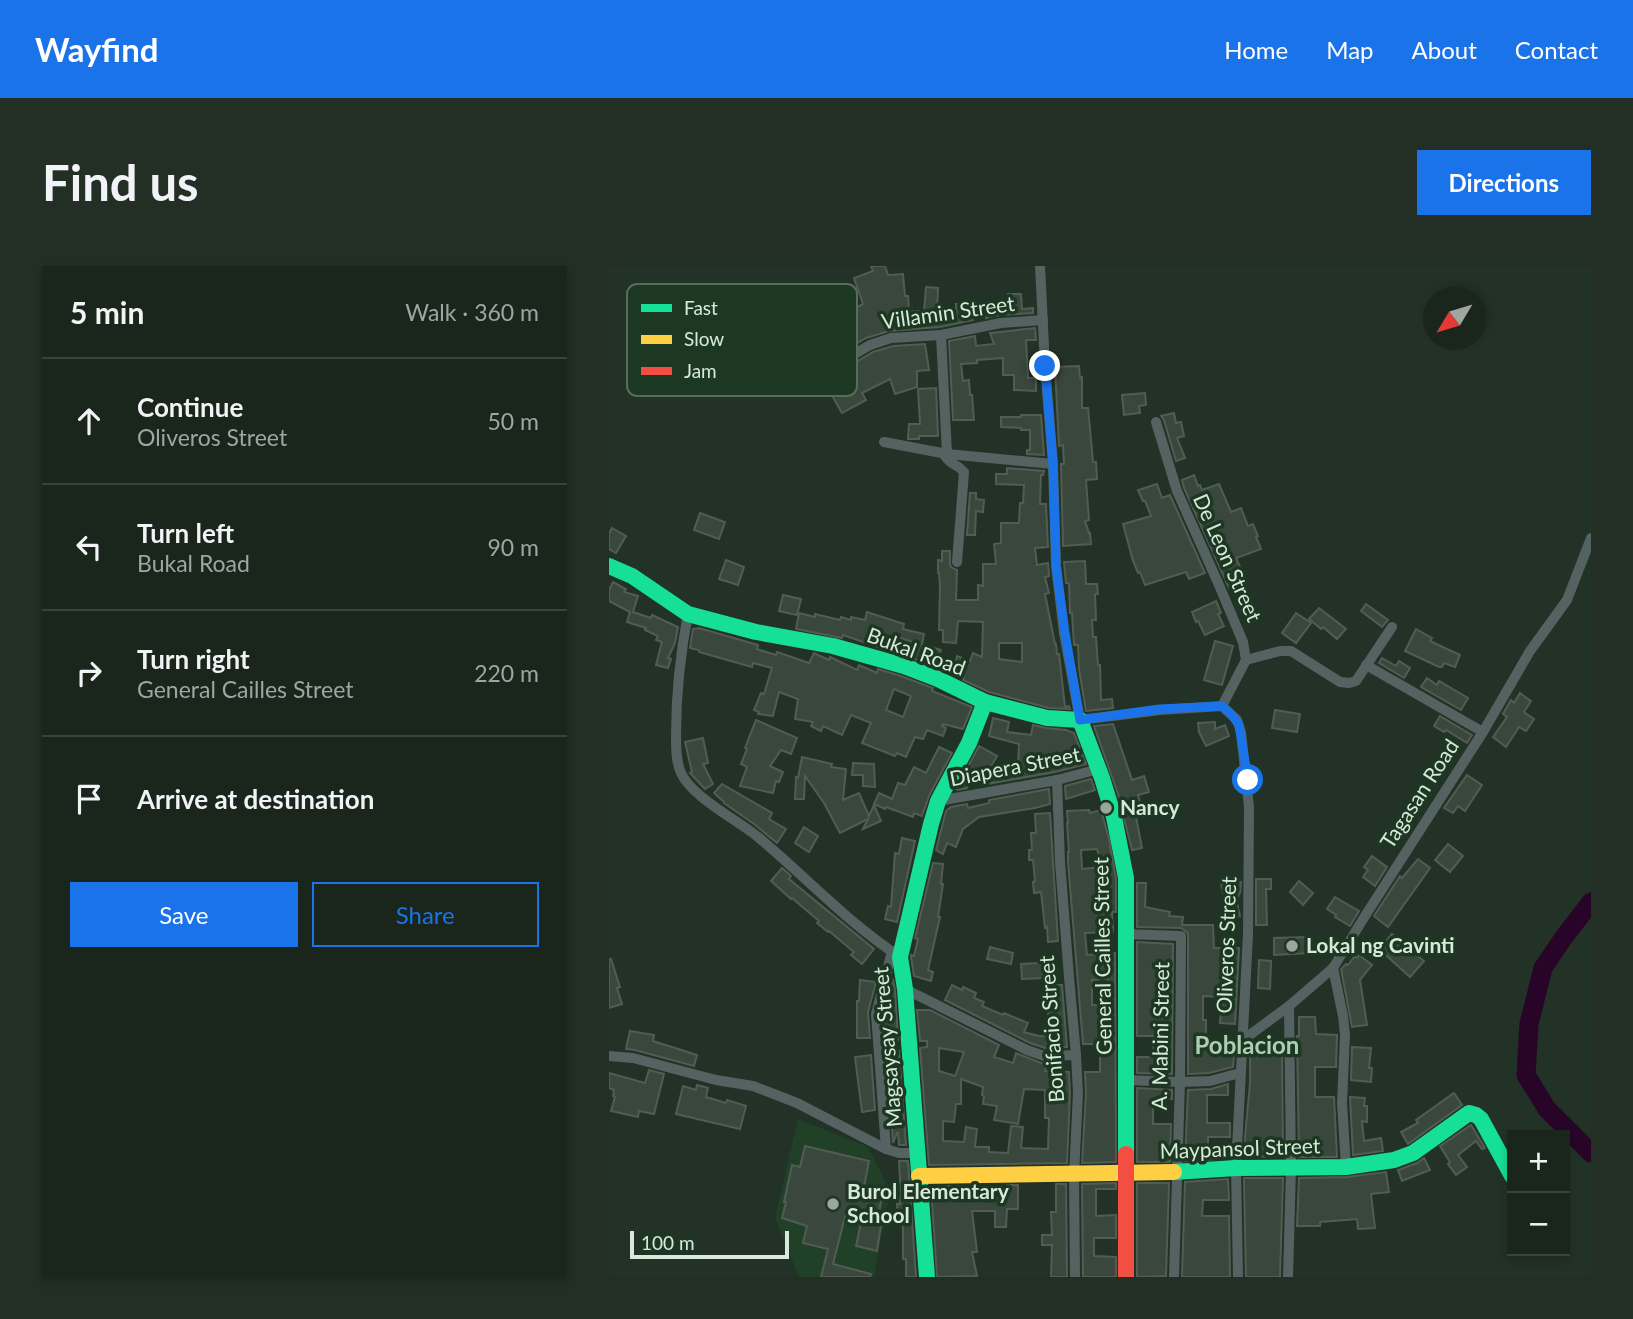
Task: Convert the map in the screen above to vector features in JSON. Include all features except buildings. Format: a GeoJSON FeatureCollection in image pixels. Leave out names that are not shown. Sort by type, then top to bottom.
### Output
{"type":"FeatureCollection","features":[{"type":"Feature","properties":{"kind":"street","name":"General Cailles Street"},"geometry":{"type":"LineString","coordinates":[[1040,266],[1053,464],[1056,566],[1065,633],[1080,720],[1117,822],[1126,878],[1126,1277]]}},
{"type":"Feature","properties":{"kind":"street","name":"Villamin Street"},"geometry":{"type":"LineString","coordinates":[[857,351],[880,341],[904,336],[941,335],[1001,323],[1043,320]]}},
{"type":"Feature","properties":{"kind":"street"},"geometry":{"type":"LineString","coordinates":[[941,335],[947,460],[964,472],[957,562]]}},
{"type":"Feature","properties":{"kind":"street","name":"De Leon Street"},"geometry":{"type":"LineString","coordinates":[[1156,422],[1177,491],[1243,642],[1246,660]]}},
{"type":"Feature","properties":{"kind":"street"},"geometry":{"type":"LineString","coordinates":[[884,442],[946,454],[1053,464]]}},
{"type":"Feature","properties":{"kind":"street","name":"Tagasan Road"},"geometry":{"type":"LineString","coordinates":[[1243,1040],[1289,1006],[1333,968],[1483,732],[1530,651],[1567,600],[1591,538]]}},
{"type":"Feature","properties":{"kind":"street","name":"Bukal Road"},"geometry":{"type":"LineString","coordinates":[[609,566],[632,576],[688,614],[756,632],[832,646],[904,666],[985,702],[1047,718],[1080,720],[1160,709],[1222,706]]}},
{"type":"Feature","properties":{"kind":"street"},"geometry":{"type":"LineString","coordinates":[[688,614],[676,712],[676,748],[680,773],[697,793],[744,826],[841,912],[896,954],[876,1014],[886,1149]]}},
{"type":"Feature","properties":{"kind":"street"},"geometry":{"type":"LineString","coordinates":[[1222,706],[1246,660],[1280,651],[1291,651],[1340,682],[1356,681],[1392,627]]}},
{"type":"Feature","properties":{"kind":"street"},"geometry":{"type":"LineString","coordinates":[[1366,665],[1483,732]]}},
{"type":"Feature","properties":{"kind":"street","name":"Magsaysay Street"},"geometry":{"type":"LineString","coordinates":[[927,1277],[905,989],[896,954],[938,801],[969,743],[985,702]]}},
{"type":"Feature","properties":{"kind":"street","name":"Oliveros Street"},"geometry":{"type":"LineString","coordinates":[[1222,706],[1237,720],[1241,732],[1249,807],[1248,934],[1236,1168],[1238,1277]]}},
{"type":"Feature","properties":{"kind":"street","name":"Diapera Street"},"geometry":{"type":"LineString","coordinates":[[938,801],[1057,780],[1099,769]]}},
{"type":"Feature","properties":{"kind":"street","name":"Bonifacio Street"},"geometry":{"type":"LineString","coordinates":[[1057,780],[1060,862],[1078,1093],[1074,1175],[1075,1277]]}},
{"type":"Feature","properties":{"kind":"street","name":"A. Mabini Street"},"geometry":{"type":"LineString","coordinates":[[1126,934],[1181,936],[1174,1277]]}},
{"type":"Feature","properties":{"kind":"street"},"geometry":{"type":"LineString","coordinates":[[1333,968],[1345,1035],[1342,1103],[1346,1167]]}},
{"type":"Feature","properties":{"kind":"street"},"geometry":{"type":"LineString","coordinates":[[905,989],[1027,1050],[1044,1056],[1076,1055]]}},
{"type":"Feature","properties":{"kind":"street"},"geometry":{"type":"LineString","coordinates":[[1288,1277],[1291,1168],[1289,1006]]}},
{"type":"Feature","properties":{"kind":"street"},"geometry":{"type":"LineString","coordinates":[[609,1056],[633,1058],[716,1080],[753,1086],[797,1104],[886,1149],[899,1153],[917,1153]]}},
{"type":"Feature","properties":{"kind":"street"},"geometry":{"type":"LineString","coordinates":[[1126,1080],[1210,1081],[1240,1073]]}},
{"type":"Feature","properties":{"kind":"street","name":"Maypansol Street"},"geometry":{"type":"LineString","coordinates":[[919,1176],[1074,1175],[1236,1168],[1346,1167],[1394,1160],[1413,1153],[1469,1113],[1481,1119],[1507,1167]]}},
{"type":"Feature","properties":{"kind":"shaded area","name":"Burol Elementary School"},"geometry":{"type":"Polygon","coordinates":[[[798,1119],[868,1147],[890,1191],[874,1277],[799,1277],[775,1218],[798,1119]]]}},
{"type":"Feature","properties":{"kind":"waterway"},"geometry":{"type":"LineString","coordinates":[[1591,902],[1543,968],[1529,1024],[1526,1075],[1547,1109],[1591,1153]]}},
{"type":"Feature","properties":{"kind":"traffic: fast"},"geometry":{"type":"LineString","coordinates":[[609,566],[632,576],[688,614],[756,632],[833,646],[904,666],[985,702],[1047,718],[1080,720],[1114,817],[1126,878],[1126,1154]]}},
{"type":"Feature","properties":{"kind":"traffic: fast"},"geometry":{"type":"LineString","coordinates":[[927,1277],[905,989],[900,957],[938,801],[969,743],[985,702]]}},
{"type":"Feature","properties":{"kind":"traffic: fast"},"geometry":{"type":"LineString","coordinates":[[1174,1172],[1236,1168],[1346,1167],[1394,1160],[1413,1153],[1469,1113],[1481,1119],[1507,1167]]}},
{"type":"Feature","properties":{"kind":"traffic: slow"},"geometry":{"type":"LineString","coordinates":[[919,1176],[1174,1172]]}},
{"type":"Feature","properties":{"kind":"traffic: jam"},"geometry":{"type":"LineString","coordinates":[[1126,1154],[1126,1277]]}},
{"type":"Feature","properties":{"kind":"place","name":"Nancy"},"geometry":{"type":"Point","coordinates":[1106,808]}},
{"type":"Feature","properties":{"kind":"place","name":"Lokal ng Cavinti"},"geometry":{"type":"Point","coordinates":[1292,946]}},
{"type":"Feature","properties":{"kind":"place","name":"Burol Elementary School"},"geometry":{"type":"Point","coordinates":[833,1204]}},
{"type":"Feature","properties":{"kind":"district","name":"Poblacion"},"geometry":{"type":"Point","coordinates":[1247,1046]}},
{"type":"Feature","properties":{"kind":"route"},"geometry":{"type":"LineString","coordinates":[[1045,366],[1053,464],[1056,566],[1080,720],[1160,709],[1222,706],[1239,725],[1248,780]]}}]}
